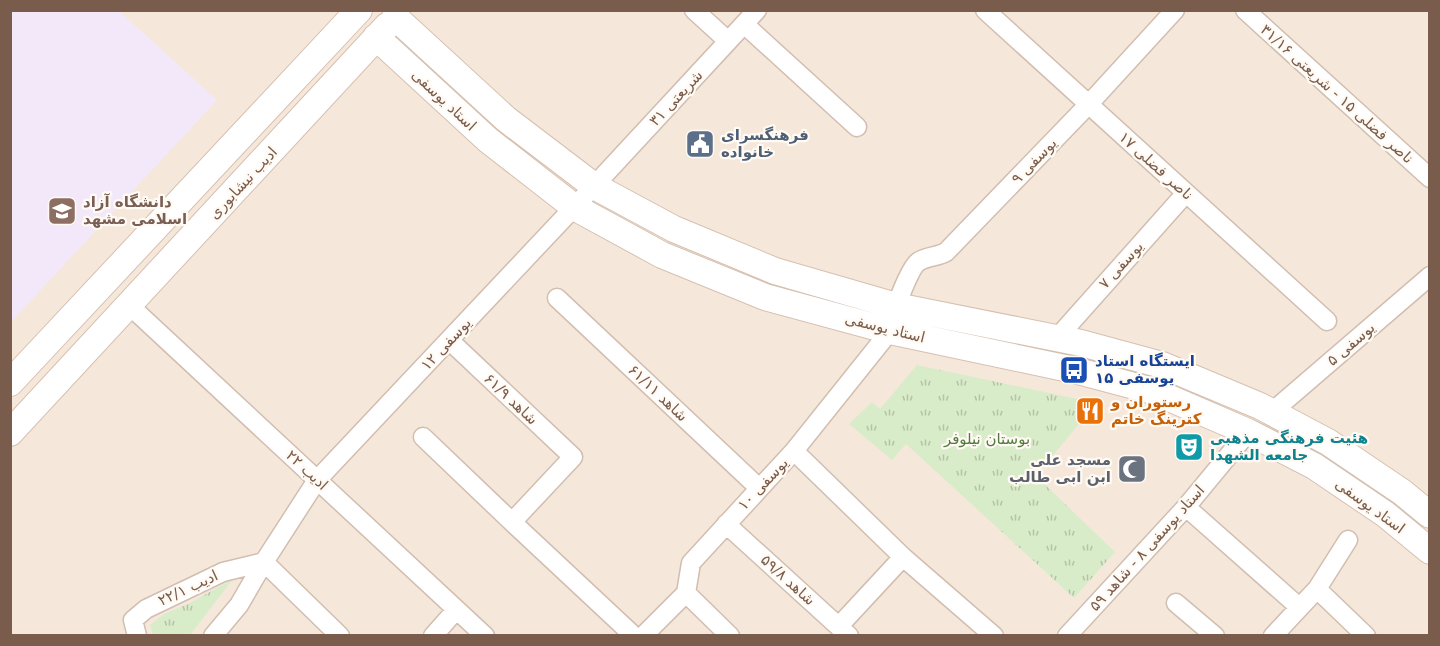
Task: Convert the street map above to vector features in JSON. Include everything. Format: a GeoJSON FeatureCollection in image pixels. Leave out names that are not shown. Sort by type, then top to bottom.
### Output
{"type":"FeatureCollection","features":[{"type":"Feature","properties":{"kind":"street"},"geometry":{"type":"LineString","coordinates":[[10,383],[359,10]]}},
{"type":"Feature","properties":{"kind":"street"},"geometry":{"type":"LineString","coordinates":[[694,10],[728,41]]}},
{"type":"Feature","properties":{"kind":"street","name":"شریعتی ۳۱"},"geometry":{"type":"LineString","coordinates":[[574,207],[757,10]]}},
{"type":"Feature","properties":{"kind":"street","name":"ناصر فضلی ۱۷"},"geometry":{"type":"LineString","coordinates":[[985,10],[1327,321]]}},
{"type":"Feature","properties":{"kind":"street","name":"یوسفی ۹"},"geometry":{"type":"LineString","coordinates":[[896,306],[914,265],[921,260],[946,252],[1088,105],[1175,10]]}},
{"type":"Feature","properties":{"kind":"street","name":"ناصر فضلی ۱۵ - شریعتی ۳۱/۱۶"},"geometry":{"type":"LineString","coordinates":[[1245,10],[1430,178]]}},
{"type":"Feature","properties":{"kind":"street","name":"ادیب نیشابوری"},"geometry":{"type":"LineString","coordinates":[[10,433],[398,14]]}},
{"type":"Feature","properties":{"kind":"street","name":"استاد یوسفی"},"geometry":{"type":"LineString","coordinates":[[398,14],[506,119],[594,186],[674,229],[775,271],[896,306],[1081,343],[1162,365],[1272,412],[1328,442],[1402,492],[1430,514]]}},
{"type":"Feature","properties":{"kind":"street"},"geometry":{"type":"LineString","coordinates":[[744,24],[857,127]]}},
{"type":"Feature","properties":{"kind":"street","name":"استاد یوسفی"},"geometry":{"type":"LineString","coordinates":[[376,37],[488,140],[574,207],[662,255],[765,297],[890,331],[1074,370],[1153,391],[1248,432],[1314,466],[1385,514],[1430,551]]}},
{"type":"Feature","properties":{"kind":"street","name":"یوسفی ۷"},"geometry":{"type":"LineString","coordinates":[[1057,338],[1186,193]]}},
{"type":"Feature","properties":{"kind":"street","name":"یوسفی ۱۲"},"geometry":{"type":"LineString","coordinates":[[318,480],[574,207]]}},
{"type":"Feature","properties":{"kind":"street","name":"یوسفی ۵"},"geometry":{"type":"LineString","coordinates":[[1272,412],[1430,276]]}},
{"type":"Feature","properties":{"kind":"street","name":"شاهد ۶۱/۱۱"},"geometry":{"type":"LineString","coordinates":[[557,298],[759,488]]}},
{"type":"Feature","properties":{"kind":"street","name":"ادیب ۲۲"},"geometry":{"type":"LineString","coordinates":[[129,305],[484,636]]}},
{"type":"Feature","properties":{"kind":"street","name":"یوسفی ۱۰"},"geometry":{"type":"LineString","coordinates":[[686,593],[691,563],[794,451],[890,331]]}},
{"type":"Feature","properties":{"kind":"street","name":"شاهد ۶۱/۹"},"geometry":{"type":"LineString","coordinates":[[449,340],[573,457],[512,522]]}},
{"type":"Feature","properties":{"kind":"street","name":"استاد یوسفی ۸ - شاهد ۵۹"},"geometry":{"type":"LineString","coordinates":[[1067,636],[1186,507],[1248,432]]}},
{"type":"Feature","properties":{"kind":"street"},"geometry":{"type":"LineString","coordinates":[[423,437],[634,636]]}},
{"type":"Feature","properties":{"kind":"street"},"geometry":{"type":"LineString","coordinates":[[794,451],[903,557],[994,636]]}},
{"type":"Feature","properties":{"kind":"street"},"geometry":{"type":"LineString","coordinates":[[213,636],[239,605],[264,562],[318,480]]}},
{"type":"Feature","properties":{"kind":"street"},"geometry":{"type":"LineString","coordinates":[[1186,507],[1299,607]]}},
{"type":"Feature","properties":{"kind":"street","name":"شاهد ۵۹/۸"},"geometry":{"type":"LineString","coordinates":[[726,524],[844,631]]}},
{"type":"Feature","properties":{"kind":"street"},"geometry":{"type":"LineString","coordinates":[[1273,636],[1317,589],[1348,540]]}},
{"type":"Feature","properties":{"kind":"street"},"geometry":{"type":"LineString","coordinates":[[844,631],[903,557]]}},
{"type":"Feature","properties":{"kind":"street"},"geometry":{"type":"LineString","coordinates":[[264,562],[340,636]]}},
{"type":"Feature","properties":{"kind":"street","name":"ادیب ۲۲/۱"},"geometry":{"type":"LineString","coordinates":[[137,636],[133,620],[146,609],[223,572],[264,562]]}},
{"type":"Feature","properties":{"kind":"street"},"geometry":{"type":"LineString","coordinates":[[1317,589],[1366,636]]}},
{"type":"Feature","properties":{"kind":"street"},"geometry":{"type":"LineString","coordinates":[[643,636],[686,593],[730,636]]}},
{"type":"Feature","properties":{"kind":"street"},"geometry":{"type":"LineString","coordinates":[[1176,603],[1215,636]]}},
{"type":"Feature","properties":{"kind":"street"},"geometry":{"type":"LineString","coordinates":[[434,636],[456,610]]}},
{"type":"Feature","properties":{"kind":"shaded area","name":"دانشگاه آزاد اسلامی مشهد"},"geometry":{"type":"Polygon","coordinates":[[[10,11],[119,11],[217,100],[11,322],[10,11]]]}},
{"type":"Feature","properties":{"kind":"shaded area"},"geometry":{"type":"Polygon","coordinates":[[[11,11],[1429,11],[1429,635],[11,635],[11,11]]]}},
{"type":"Feature","properties":{"kind":"green space","name":"بوستان نیلوفر"},"geometry":{"type":"Polygon","coordinates":[[[917,365],[1096,403],[1036,476],[1115,552],[1074,598],[906,444],[892,460],[849,424],[872,402],[880,409],[917,365]]]}},
{"type":"Feature","properties":{"kind":"green space"},"geometry":{"type":"Polygon","coordinates":[[[233,579],[190,635],[153,635],[150,625],[164,614],[188,604],[233,579]]]}},
{"type":"Feature","properties":{"kind":"place","name":"فرهنگسرای خانواده"},"geometry":{"type":"Point","coordinates":[700,144]}},
{"type":"Feature","properties":{"kind":"place","name":"دانشگاه آزاد اسلامی مشهد"},"geometry":{"type":"Point","coordinates":[62,211]}},
{"type":"Feature","properties":{"kind":"place","name":"ایستگاه استاد یوسفی ۱۵"},"geometry":{"type":"Point","coordinates":[1074,370]}},
{"type":"Feature","properties":{"kind":"place","name":"رستوران و کترینگ خاتم"},"geometry":{"type":"Point","coordinates":[1090,411]}},
{"type":"Feature","properties":{"kind":"place","name":"هئیت فرهنگی مذهبی جامعه الشهدا"},"geometry":{"type":"Point","coordinates":[1189,447]}},
{"type":"Feature","properties":{"kind":"place","name":"مسجد علی ابن ابی طالب"},"geometry":{"type":"Point","coordinates":[1132,469]}}]}
